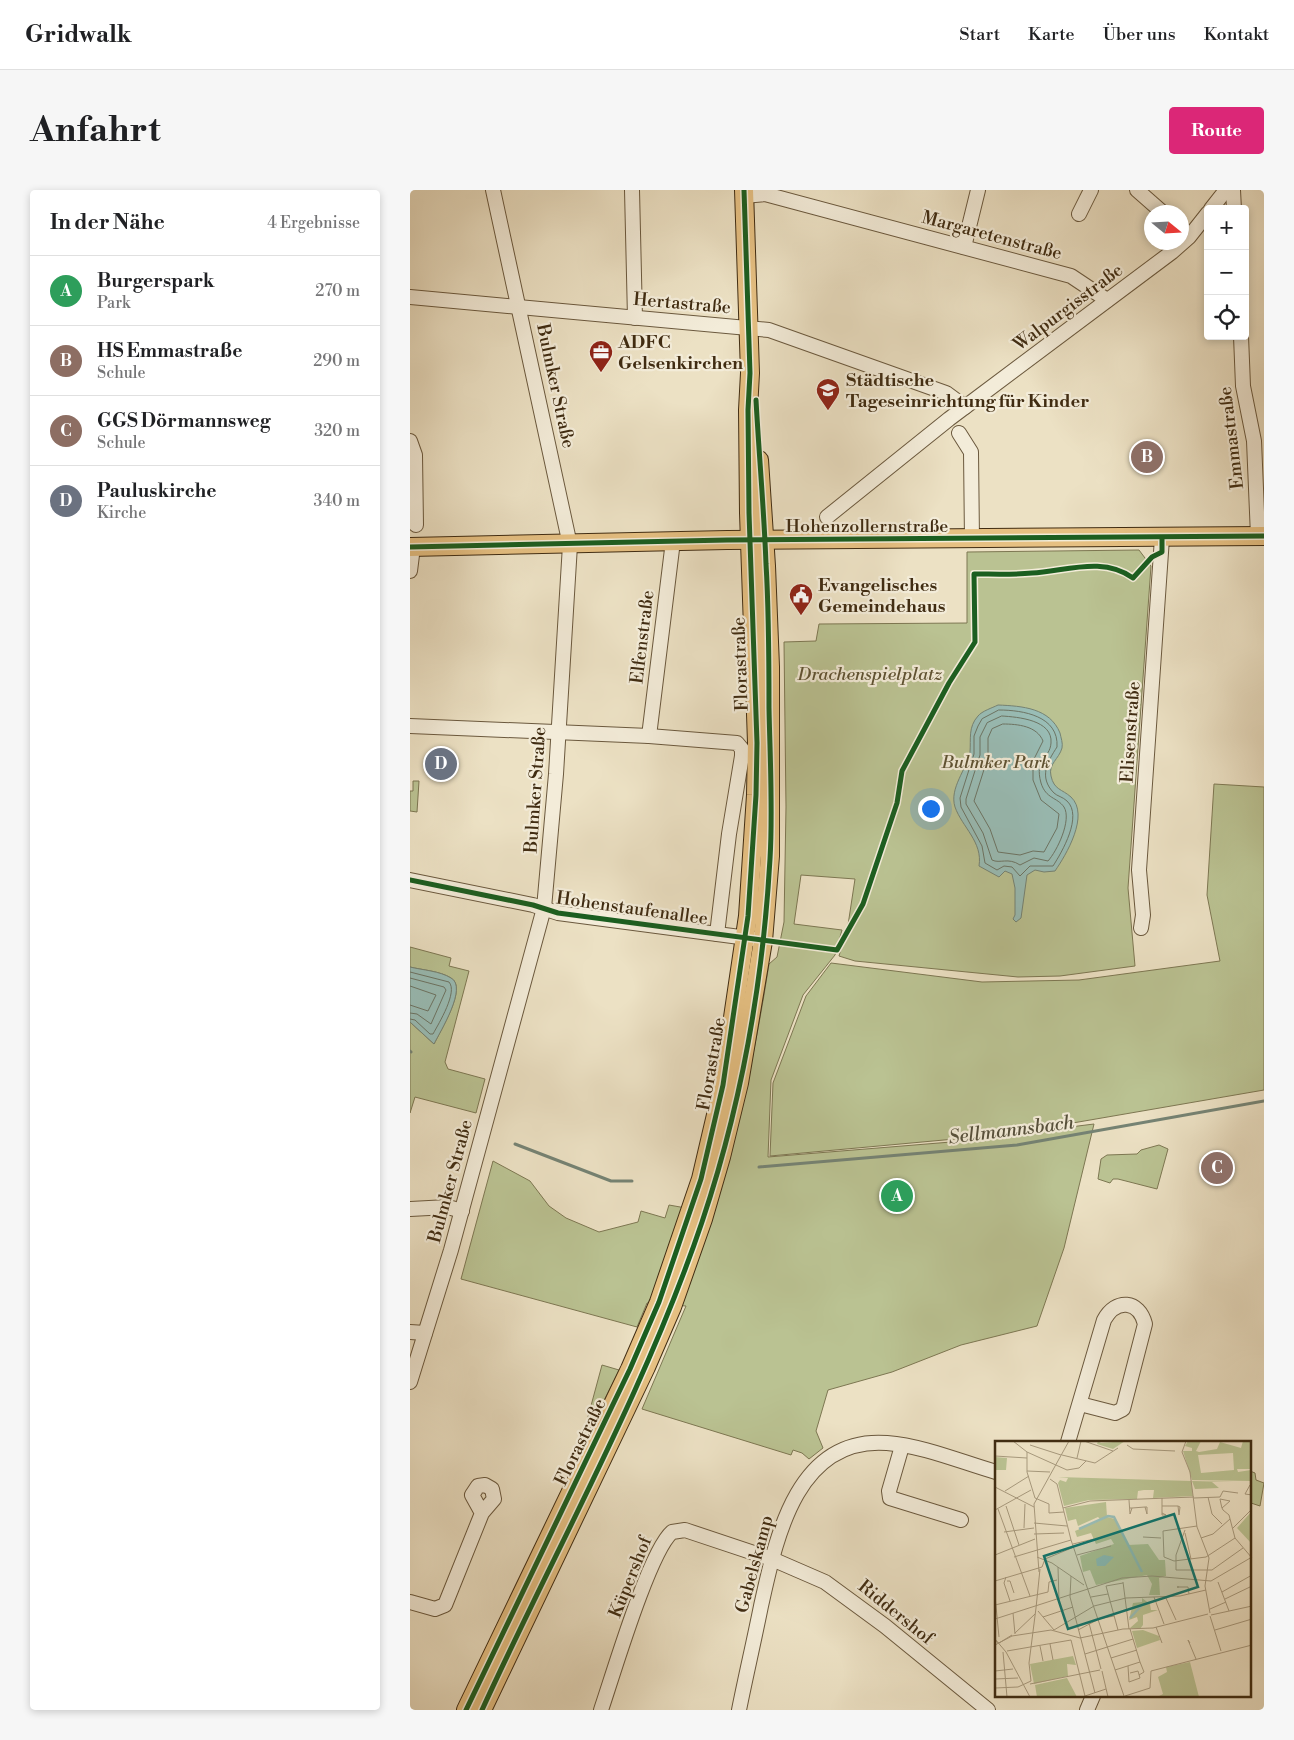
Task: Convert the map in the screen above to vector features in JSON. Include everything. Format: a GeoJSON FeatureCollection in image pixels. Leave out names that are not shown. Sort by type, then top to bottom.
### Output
{"type":"FeatureCollection","features":[{"type":"Feature","properties":{"kind":"main road","name":"Florastraße"},"geometry":{"type":"LineString","coordinates":[[466,1710],[630,1369],[678,1251],[701,1180],[721,1094],[745,938],[755,842],[758,540],[756,398],[750,373],[744,193]]}},
{"type":"Feature","properties":{"kind":"main road","name":"Hohenzollernstraße"},"geometry":{"type":"LineString","coordinates":[[412,547],[758,540],[972,540],[1261,536]]}},
{"type":"Feature","properties":{"kind":"main road","name":"Florastraße"},"geometry":{"type":"LineString","coordinates":[[482,1710],[646,1367],[675,1298],[703,1219],[730,1124],[748,1037],[763,941],[770,856],[772,810],[758,540]]}},
{"type":"Feature","properties":{"kind":"street","name":"Bulmker Straße"},"geometry":{"type":"LineString","coordinates":[[410,1382],[462,1211],[544,908],[559,732],[570,545],[494,190]]}},
{"type":"Feature","properties":{"kind":"street"},"geometry":{"type":"LineString","coordinates":[[632,190],[635,318]]}},
{"type":"Feature","properties":{"kind":"street"},"geometry":{"type":"LineString","coordinates":[[964,247],[978,190]]}},
{"type":"Feature","properties":{"kind":"street"},"geometry":{"type":"LineString","coordinates":[[1079,214],[1091,190]]}},
{"type":"Feature","properties":{"kind":"street"},"geometry":{"type":"LineString","coordinates":[[1137,190],[1154,205]]}},
{"type":"Feature","properties":{"kind":"street"},"geometry":{"type":"LineString","coordinates":[[1214,205],[1226,190]]}},
{"type":"Feature","properties":{"kind":"street"},"geometry":{"type":"LineString","coordinates":[[1233,190],[1234,205]]}},
{"type":"Feature","properties":{"kind":"street","name":"Margaretenstraße"},"geometry":{"type":"LineString","coordinates":[[744,193],[765,194],[1071,276],[1107,300]]}},
{"type":"Feature","properties":{"kind":"street","name":"Walpurgisstraße"},"geometry":{"type":"LineString","coordinates":[[1189,230],[1204,217]]}},
{"type":"Feature","properties":{"kind":"street","name":"Walpurgisstraße"},"geometry":{"type":"LineString","coordinates":[[826,517],[965,407],[1107,300],[1166,250]]}},
{"type":"Feature","properties":{"kind":"street","name":"Hertastraße"},"geometry":{"type":"LineString","coordinates":[[410,297],[769,330],[946,393],[965,407]]}},
{"type":"Feature","properties":{"kind":"street","name":"Emmastraße"},"geometry":{"type":"LineString","coordinates":[[1240,340],[1243,386],[1254,441],[1261,536]]}},
{"type":"Feature","properties":{"kind":"street","name":"Hohenzollernstraße"},"geometry":{"type":"LineString","coordinates":[[959,433],[971,452],[972,540]]}},
{"type":"Feature","properties":{"kind":"street"},"geometry":{"type":"LineString","coordinates":[[410,441],[415,455],[416,525]]}},
{"type":"Feature","properties":{"kind":"street","name":"Elisenstraße"},"geometry":{"type":"LineString","coordinates":[[1141,928],[1143,915],[1139,870],[1162,538]]}},
{"type":"Feature","properties":{"kind":"street","name":"Elfenstraße"},"geometry":{"type":"LineString","coordinates":[[649,736],[673,542]]}},
{"type":"Feature","properties":{"kind":"street"},"geometry":{"type":"LineString","coordinates":[[410,571],[412,547]]}},
{"type":"Feature","properties":{"kind":"street"},"geometry":{"type":"LineString","coordinates":[[410,726],[649,736],[731,741],[741,746],[742,756],[729,834],[717,934]]}},
{"type":"Feature","properties":{"kind":"street","name":"Hohenstaufenallee"},"geometry":{"type":"LineString","coordinates":[[410,880],[544,908],[558,913],[763,941]]}},
{"type":"Feature","properties":{"kind":"street"},"geometry":{"type":"LineString","coordinates":[[410,1209],[448,1207],[462,1211]]}},
{"type":"Feature","properties":{"kind":"street"},"geometry":{"type":"LineString","coordinates":[[1068,1441],[1104,1320],[1109,1311],[1117,1306],[1126,1305],[1135,1308],[1143,1315],[1145,1324],[1123,1409],[1115,1414],[1080,1404]]}},
{"type":"Feature","properties":{"kind":"street"},"geometry":{"type":"LineString","coordinates":[[410,1332],[425,1334]]}},
{"type":"Feature","properties":{"kind":"street","name":"Gabelskamp"},"geometry":{"type":"LineString","coordinates":[[739,1710],[772,1559],[793,1500],[817,1468],[839,1453],[859,1445],[886,1443],[995,1472]]}},
{"type":"Feature","properties":{"kind":"street"},"geometry":{"type":"LineString","coordinates":[[902,1446],[889,1491],[890,1498],[961,1520]]}},
{"type":"Feature","properties":{"kind":"street"},"geometry":{"type":"LineString","coordinates":[[410,1602],[435,1609],[445,1605],[482,1513]]}},
{"type":"Feature","properties":{"kind":"street","name":"Küpershof"},"geometry":{"type":"LineString","coordinates":[[602,1710],[636,1608],[660,1545],[666,1537],[672,1532],[685,1530],[772,1559]]}},
{"type":"Feature","properties":{"kind":"street","name":"Riddershof"},"geometry":{"type":"LineString","coordinates":[[772,1559],[812,1575],[839,1590],[988,1710]]}},
{"type":"Feature","properties":{"kind":"street"},"geometry":{"type":"LineString","coordinates":[[1087,1710],[1092,1698]]}},
{"type":"Feature","properties":{"kind":"green space"},"geometry":{"type":"Polygon","coordinates":[[[1139,550],[1151,566],[1128,888],[1135,966],[1060,976],[1018,977],[855,961],[839,956],[848,925],[855,879],[801,875],[794,924],[842,930],[835,955],[803,995],[771,1080],[768,1157],[951,1142],[1094,1124],[1064,1248],[1037,1326],[961,1345],[892,1372],[828,1390],[816,1431],[823,1448],[809,1459],[802,1453],[793,1450],[791,1455],[642,1409],[686,1306],[647,1303],[637,1327],[461,1279],[493,1161],[530,1181],[549,1206],[566,1218],[599,1232],[638,1222],[641,1211],[665,1218],[669,1205],[714,1213],[746,1090],[769,964],[777,957],[784,922],[786,807],[784,642],[816,641],[819,624],[967,623],[967,552],[1139,550]]]}},
{"type":"Feature","properties":{"kind":"green space"},"geometry":{"type":"Polygon","coordinates":[[[413,781],[419,781],[417,812],[410,811],[410,791],[413,791],[413,781]]]}},
{"type":"Feature","properties":{"kind":"green space"},"geometry":{"type":"Polygon","coordinates":[[[1214,784],[1264,787],[1264,1090],[1009,1134],[770,1156],[773,1083],[806,996],[831,963],[982,982],[1079,980],[1220,961],[1207,895],[1214,784]]]}},
{"type":"Feature","properties":{"kind":"green space"},"geometry":{"type":"Polygon","coordinates":[[[410,947],[451,958],[449,966],[469,971],[445,1062],[448,1069],[485,1079],[476,1113],[415,1097],[410,1113],[410,1022],[434,1044],[451,1009],[456,990],[455,983],[447,976],[410,967],[410,947]]]}},
{"type":"Feature","properties":{"kind":"green space"},"geometry":{"type":"Polygon","coordinates":[[[1159,1145],[1168,1149],[1157,1189],[1118,1179],[1113,1179],[1110,1183],[1098,1179],[1101,1159],[1107,1155],[1137,1154],[1141,1150],[1159,1145]]]}},
{"type":"Feature","properties":{"kind":"green space"},"geometry":{"type":"Polygon","coordinates":[[[602,1365],[619,1370],[577,1455],[574,1454],[582,1439],[602,1365]]]}},
{"type":"Feature","properties":{"kind":"green space"},"geometry":{"type":"Polygon","coordinates":[[[1252,1472],[1255,1473],[1256,1480],[1264,1483],[1260,1506],[1252,1503],[1252,1472]]]}},
{"type":"Feature","properties":{"kind":"water"},"geometry":{"type":"Polygon","coordinates":[[[998,705],[1034,710],[1049,718],[1055,725],[1060,733],[1062,746],[1061,752],[1051,768],[1052,781],[1056,787],[1071,797],[1076,805],[1078,814],[1077,824],[1070,845],[1055,871],[1044,872],[1035,870],[1027,875],[1021,918],[1016,922],[1013,919],[1015,915],[1015,888],[1012,874],[1005,871],[999,877],[979,866],[978,849],[958,814],[954,800],[956,786],[970,752],[973,724],[980,714],[998,705]]]}},
{"type":"Feature","properties":{"kind":"water"},"geometry":{"type":"Polygon","coordinates":[[[410,967],[442,974],[451,978],[455,983],[455,1000],[434,1044],[410,1022],[410,967]]]}},
{"type":"Feature","properties":{"kind":"waterway","name":"Sellmannsbach"},"geometry":{"type":"LineString","coordinates":[[759,1167],[1017,1145],[1264,1101]]}},
{"type":"Feature","properties":{"kind":"waterway","name":"Sellmannsbach"},"geometry":{"type":"LineString","coordinates":[[515,1144],[611,1181],[632,1181]]}},
{"type":"Feature","properties":{"kind":"cycle path"},"geometry":{"type":"LineString","coordinates":[[466,1710],[630,1369],[659,1302],[701,1179],[723,1085],[748,916],[756,795],[757,743],[749,513],[748,410],[750,373],[744,190]]}},
{"type":"Feature","properties":{"kind":"cycle path"},"geometry":{"type":"LineString","coordinates":[[482,1710],[627,1408],[654,1347],[702,1222],[716,1178],[739,1088],[756,997],[762,951],[771,840],[768,600],[756,400]]}},
{"type":"Feature","properties":{"kind":"cycle path"},"geometry":{"type":"LineString","coordinates":[[410,547],[727,540],[1264,536]]}},
{"type":"Feature","properties":{"kind":"cycle path"},"geometry":{"type":"LineString","coordinates":[[410,880],[533,905],[558,913],[837,950],[863,904],[897,803],[902,771],[949,683],[975,642],[974,574],[1025,574],[1097,566],[1121,571],[1133,578],[1152,557],[1162,552],[1162,538]]}},
{"type":"Feature","properties":{"kind":"place","name":"ADFC Gelsenkirchen"},"geometry":{"type":"Point","coordinates":[601,373]}},
{"type":"Feature","properties":{"kind":"place","name":"Städtische Tageseinrichtung für Kinder"},"geometry":{"type":"Point","coordinates":[828,411]}},
{"type":"Feature","properties":{"kind":"place","name":"HS Emmastraße"},"geometry":{"type":"Point","coordinates":[1147,457]}},
{"type":"Feature","properties":{"kind":"place","name":"Evangelisches Gemeindehaus"},"geometry":{"type":"Point","coordinates":[801,616]}},
{"type":"Feature","properties":{"kind":"place","name":"Pauluskirche"},"geometry":{"type":"Point","coordinates":[441,764]}},
{"type":"Feature","properties":{"kind":"place","name":"GGS Dörmannsweg"},"geometry":{"type":"Point","coordinates":[1217,1168]}},
{"type":"Feature","properties":{"kind":"place","name":"Burgerspark"},"geometry":{"type":"Point","coordinates":[897,1196]}},
{"type":"Feature","properties":{"kind":"park label","name":"Drachenspielplatz"},"geometry":{"type":"Point","coordinates":[870,674]}},
{"type":"Feature","properties":{"kind":"park label","name":"Bulmker Park"},"geometry":{"type":"Point","coordinates":[996,762]}}]}
